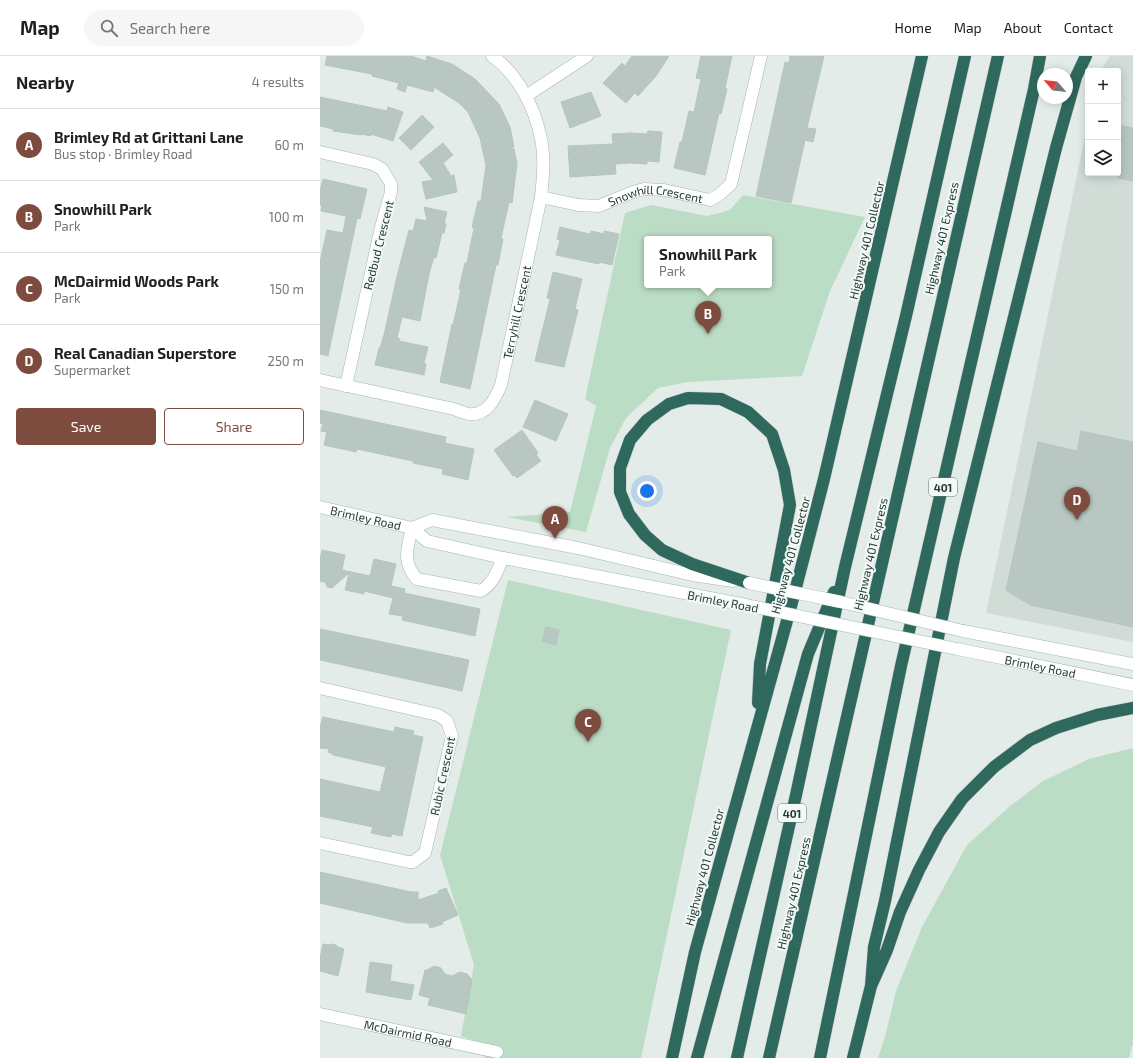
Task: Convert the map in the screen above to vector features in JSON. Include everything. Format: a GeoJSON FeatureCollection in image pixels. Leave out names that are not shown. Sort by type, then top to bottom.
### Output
{"type":"FeatureCollection","features":[{"type":"Feature","properties":{"kind":"highway","name":"Highway 401 Express"},"geometry":{"type":"LineString","coordinates":[[737,1058],[798,788],[845,567],[965,56]]}},
{"type":"Feature","properties":{"kind":"highway","name":"Highway 401 Express"},"geometry":{"type":"LineString","coordinates":[[769,1058],[998,56]]}},
{"type":"Feature","properties":{"kind":"highway","name":"401"},"geometry":{"type":"LineString","coordinates":[[820,1058],[901,666],[1034,89],[1040,56]]}},
{"type":"Feature","properties":{"kind":"highway"},"geometry":{"type":"LineString","coordinates":[[1034,89],[1049,56]]}},
{"type":"Feature","properties":{"kind":"highway"},"geometry":{"type":"LineString","coordinates":[[853,1058],[871,986],[874,947],[885,901],[929,674],[954,558],[1054,155],[1076,77],[1086,56]]}},
{"type":"Feature","properties":{"kind":"highway","name":"Highway 401 Collector"},"geometry":{"type":"LineString","coordinates":[[672,1058],[695,952],[757,724],[793,599],[824,479],[922,57]]}},
{"type":"Feature","properties":{"kind":"highway"},"geometry":{"type":"LineString","coordinates":[[749,583],[692,564],[662,550],[645,535],[629,514],[620,492],[620,468],[630,440],[647,420],[669,404],[688,398],[721,399],[748,412],[772,434],[784,470],[790,505],[760,664],[757,724]]}},
{"type":"Feature","properties":{"kind":"highway"},"geometry":{"type":"LineString","coordinates":[[697,1058],[808,654],[845,567]]}},
{"type":"Feature","properties":{"kind":"highway"},"geometry":{"type":"LineString","coordinates":[[871,986],[887,950],[900,912],[919,870],[939,832],[962,799],[994,767],[1030,740],[1056,728],[1097,715],[1133,708]]}},
{"type":"Feature","properties":{"kind":"highway"},"geometry":{"type":"LineString","coordinates":[[774,1058],[776,1026]]}},
{"type":"Feature","properties":{"kind":"street","name":"Terryhill Crescent"},"geometry":{"type":"LineString","coordinates":[[320,380],[454,409],[469,414],[479,414],[493,403],[501,385],[541,197],[544,172],[541,139],[526,96],[513,76],[492,56]]}},
{"type":"Feature","properties":{"kind":"street"},"geometry":{"type":"LineString","coordinates":[[526,96],[587,56]]}},
{"type":"Feature","properties":{"kind":"street","name":"Snowhill Crescent"},"geometry":{"type":"LineString","coordinates":[[541,197],[578,205],[599,206],[644,189],[664,190],[710,200],[720,194],[731,184],[761,56]]}},
{"type":"Feature","properties":{"kind":"street","name":"Redbud Crescent"},"geometry":{"type":"LineString","coordinates":[[320,152],[373,164],[382,169],[391,184],[391,192],[381,227],[346,386]]}},
{"type":"Feature","properties":{"kind":"street","name":"Brimley Road"},"geometry":{"type":"LineString","coordinates":[[320,507],[412,528],[427,541],[504,558],[746,605],[1133,685]]}},
{"type":"Feature","properties":{"kind":"street","name":"Brimley Road"},"geometry":{"type":"LineString","coordinates":[[412,528],[432,520],[578,548],[692,575],[749,583],[841,602],[963,631],[1133,664]]}},
{"type":"Feature","properties":{"kind":"street"},"geometry":{"type":"LineString","coordinates":[[412,528],[406,558],[410,571],[417,579],[481,591],[493,581],[504,558]]}},
{"type":"Feature","properties":{"kind":"street","name":"Rubic Crescent"},"geometry":{"type":"LineString","coordinates":[[320,688],[438,715],[447,722],[452,731],[452,736],[425,853],[413,862],[409,862],[320,843]]}},
{"type":"Feature","properties":{"kind":"street","name":"McDairmid Road"},"geometry":{"type":"LineString","coordinates":[[320,1014],[497,1052]]}},
{"type":"Feature","properties":{"kind":"shaded area"},"geometry":{"type":"Polygon","coordinates":[[[1110,56],[1133,56],[1133,642],[986,613],[1085,136],[1085,176],[1121,176],[1121,68],[1102,68],[1110,56]]]}},
{"type":"Feature","properties":{"kind":"green space"},"geometry":{"type":"Polygon","coordinates":[[[743,195],[865,217],[830,291],[802,376],[688,382],[658,388],[626,418],[610,448],[586,532],[507,517],[570,512],[596,406],[585,399],[625,213],[651,205],[707,216],[730,210],[743,195]]]}},
{"type":"Feature","properties":{"kind":"green space"},"geometry":{"type":"Polygon","coordinates":[[[508,580],[731,630],[641,1058],[484,1058],[487,1045],[461,1036],[474,965],[440,855],[508,580]]]}},
{"type":"Feature","properties":{"kind":"green space"},"geometry":{"type":"Polygon","coordinates":[[[1133,748],[1133,1045],[1129,1058],[878,1058],[885,1037],[896,991],[922,927],[967,845],[1009,807],[1043,781],[1089,759],[1133,748]]]}},
{"type":"Feature","properties":{"kind":"building"},"geometry":{"type":"Polygon","coordinates":[[[327,56],[411,56],[426,61],[427,56],[452,64],[475,79],[499,104],[510,127],[514,147],[508,149],[514,149],[517,164],[512,203],[509,202],[501,238],[503,239],[498,265],[496,265],[470,389],[440,382],[452,324],[453,325],[461,290],[459,289],[465,263],[467,263],[474,228],[472,227],[478,201],[481,201],[486,165],[480,138],[468,112],[459,103],[434,87],[433,92],[407,85],[405,92],[397,89],[399,83],[372,76],[372,74],[325,65],[327,56]]]}},
{"type":"Feature","properties":{"kind":"building"},"geometry":{"type":"Polygon","coordinates":[[[632,56],[669,56],[656,76],[638,96],[635,93],[626,103],[603,83],[622,63],[625,66],[632,56]]]}},
{"type":"Feature","properties":{"kind":"building"},"geometry":{"type":"Polygon","coordinates":[[[701,56],[732,56],[725,88],[727,89],[721,114],[719,113],[705,175],[674,168],[689,111],[694,112],[701,79],[696,78],[701,56]]]}},
{"type":"Feature","properties":{"kind":"building"},"geometry":{"type":"Polygon","coordinates":[[[790,56],[824,56],[807,128],[816,129],[813,142],[805,140],[791,203],[756,196],[785,62],[789,63],[790,56]]]}},
{"type":"Feature","properties":{"kind":"building"},"geometry":{"type":"Polygon","coordinates":[[[591,92],[601,116],[570,128],[561,102],[591,92]]]}},
{"type":"Feature","properties":{"kind":"building"},"geometry":{"type":"Polygon","coordinates":[[[320,97],[387,111],[388,107],[403,112],[393,141],[371,134],[371,136],[333,131],[333,129],[320,126],[320,97]]]}},
{"type":"Feature","properties":{"kind":"building"},"geometry":{"type":"Polygon","coordinates":[[[422,115],[434,127],[411,150],[399,138],[422,115]]]}},
{"type":"Feature","properties":{"kind":"building"},"geometry":{"type":"Polygon","coordinates":[[[1121,126],[1133,128],[1133,181],[1118,178],[1118,176],[1121,176],[1121,126]]]}},
{"type":"Feature","properties":{"kind":"building"},"geometry":{"type":"Polygon","coordinates":[[[648,131],[662,132],[659,162],[647,161],[647,164],[615,164],[616,174],[570,177],[568,146],[613,144],[612,134],[647,134],[648,131]]]}},
{"type":"Feature","properties":{"kind":"building"},"geometry":{"type":"Polygon","coordinates":[[[443,143],[453,155],[443,163],[451,176],[454,175],[457,192],[426,199],[422,182],[433,180],[419,162],[443,143]]]}},
{"type":"Feature","properties":{"kind":"building"},"geometry":{"type":"Polygon","coordinates":[[[323,179],[367,189],[360,219],[357,218],[328,356],[320,354],[320,262],[327,230],[343,233],[346,216],[321,211],[322,205],[320,205],[320,191],[323,179]]]}},
{"type":"Feature","properties":{"kind":"building"},"geometry":{"type":"Polygon","coordinates":[[[424,207],[447,212],[444,223],[446,224],[444,233],[442,233],[436,258],[434,257],[429,274],[420,321],[402,317],[397,338],[400,339],[399,341],[428,347],[424,363],[426,364],[424,375],[375,365],[384,335],[409,230],[413,231],[416,219],[427,221],[424,207]]]}},
{"type":"Feature","properties":{"kind":"building"},"geometry":{"type":"Polygon","coordinates":[[[560,227],[590,234],[591,231],[604,234],[604,231],[619,234],[612,265],[599,262],[599,264],[556,255],[560,240],[557,239],[560,227]]]}},
{"type":"Feature","properties":{"kind":"building"},"geometry":{"type":"Polygon","coordinates":[[[553,272],[582,279],[575,309],[578,310],[564,367],[535,361],[550,299],[547,298],[553,272]]]}},
{"type":"Feature","properties":{"kind":"building"},"geometry":{"type":"Polygon","coordinates":[[[535,400],[568,414],[556,441],[523,427],[535,400]]]}},
{"type":"Feature","properties":{"kind":"building"},"geometry":{"type":"Polygon","coordinates":[[[320,410],[446,437],[445,443],[474,449],[468,480],[442,474],[443,469],[413,463],[413,461],[357,449],[356,452],[324,445],[327,432],[321,431],[323,424],[320,423],[320,410]]]}},
{"type":"Feature","properties":{"kind":"building"},"geometry":{"type":"Polygon","coordinates":[[[522,430],[538,453],[536,455],[541,461],[517,478],[515,475],[513,476],[494,450],[522,430]]]}},
{"type":"Feature","properties":{"kind":"building"},"geometry":{"type":"Polygon","coordinates":[[[1081,431],[1133,442],[1133,627],[1030,605],[1006,590],[1038,442],[1077,451],[1081,431]]]}},
{"type":"Feature","properties":{"kind":"building"},"geometry":{"type":"Polygon","coordinates":[[[322,550],[345,555],[342,570],[370,576],[374,559],[396,564],[391,586],[405,589],[404,593],[480,609],[475,636],[402,620],[403,616],[389,614],[393,598],[364,591],[364,594],[345,590],[349,573],[332,588],[327,587],[325,582],[320,581],[320,559],[322,550]]]}},
{"type":"Feature","properties":{"kind":"building"},"geometry":{"type":"Polygon","coordinates":[[[546,627],[559,630],[556,645],[542,641],[546,627]]]}},
{"type":"Feature","properties":{"kind":"building"},"geometry":{"type":"Polygon","coordinates":[[[320,629],[469,660],[462,691],[320,660],[320,629]]]}},
{"type":"Feature","properties":{"kind":"building"},"geometry":{"type":"Polygon","coordinates":[[[323,717],[394,732],[395,727],[414,731],[413,735],[423,737],[402,836],[392,834],[391,837],[371,833],[373,827],[320,816],[320,779],[380,792],[386,767],[333,755],[328,752],[329,749],[320,748],[320,727],[323,717]]]}},
{"type":"Feature","properties":{"kind":"building"},"geometry":{"type":"Polygon","coordinates":[[[320,872],[411,892],[418,892],[418,900],[439,893],[438,891],[446,888],[458,915],[442,922],[443,924],[430,928],[428,923],[407,923],[320,903],[320,872]]]}},
{"type":"Feature","properties":{"kind":"building"},"geometry":{"type":"Polygon","coordinates":[[[323,944],[332,944],[344,949],[338,976],[320,971],[320,958],[323,944]]]}},
{"type":"Feature","properties":{"kind":"building"},"geometry":{"type":"Polygon","coordinates":[[[370,962],[392,965],[390,981],[414,985],[411,1000],[366,992],[370,962]]]}},
{"type":"Feature","properties":{"kind":"building"},"geometry":{"type":"Polygon","coordinates":[[[434,966],[441,968],[445,974],[452,976],[460,972],[467,974],[472,980],[466,1014],[428,1005],[430,998],[419,995],[425,970],[434,966]]]}},
{"type":"Feature","properties":{"kind":"place","name":"Snowhill Park"},"geometry":{"type":"Point","coordinates":[708,334]}},
{"type":"Feature","properties":{"kind":"place","name":"Real Canadian Superstore"},"geometry":{"type":"Point","coordinates":[1077,520]}},
{"type":"Feature","properties":{"kind":"place","name":"Brimley Rd at Grittani Lane"},"geometry":{"type":"Point","coordinates":[555,539]}},
{"type":"Feature","properties":{"kind":"place","name":"McDairmid Woods Park"},"geometry":{"type":"Point","coordinates":[588,742]}}]}
